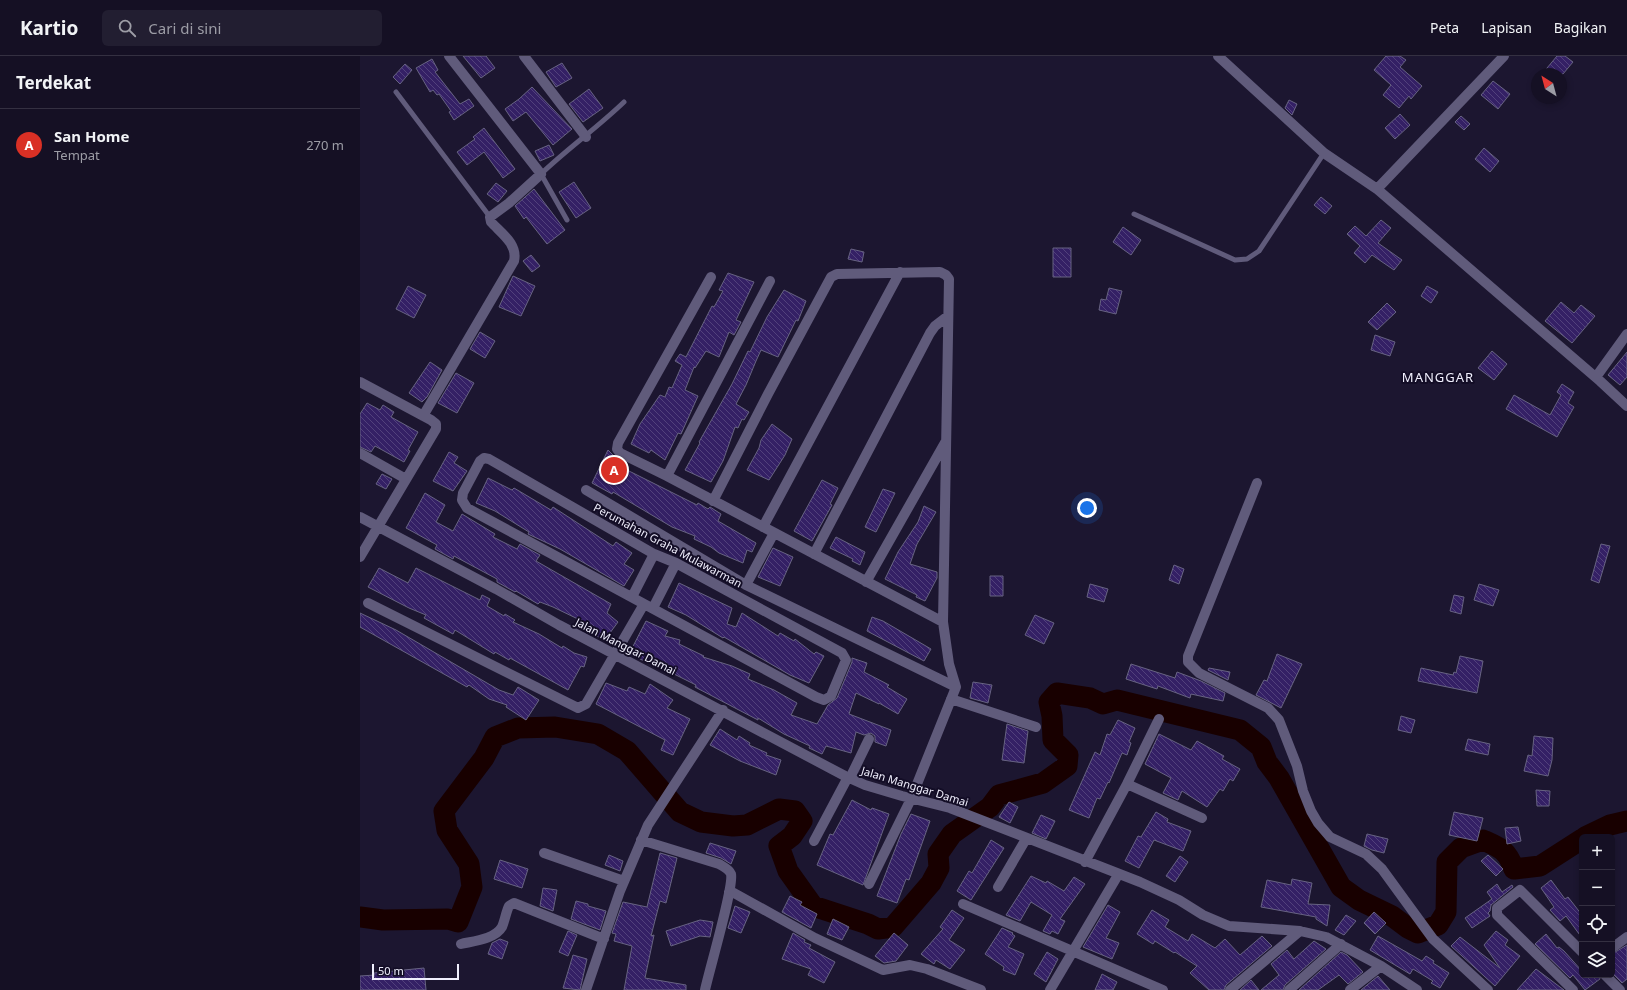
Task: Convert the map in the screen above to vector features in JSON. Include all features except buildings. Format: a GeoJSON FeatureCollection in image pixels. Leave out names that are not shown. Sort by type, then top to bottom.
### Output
{"type":"FeatureCollection","features":[{"type":"Feature","properties":{"kind":"street"},"geometry":{"type":"LineString","coordinates":[[422,416],[514,261],[516,254],[514,248],[491,222],[490,217],[509,203],[541,174],[450,56]]}},
{"type":"Feature","properties":{"kind":"street"},"geometry":{"type":"LineString","coordinates":[[524,56],[586,137]]}},
{"type":"Feature","properties":{"kind":"street"},"geometry":{"type":"LineString","coordinates":[[1218,56],[1324,153],[1377,188],[1596,377],[1627,406]]}},
{"type":"Feature","properties":{"kind":"street"},"geometry":{"type":"LineString","coordinates":[[1377,188],[1504,56]]}},
{"type":"Feature","properties":{"kind":"street"},"geometry":{"type":"LineString","coordinates":[[763,527],[900,272]]}},
{"type":"Feature","properties":{"kind":"street"},"geometry":{"type":"LineString","coordinates":[[713,501],[768,394],[831,277],[837,274],[900,272],[940,272],[946,275],[949,279],[943,622],[950,664],[956,687],[911,799],[869,884]]}},
{"type":"Feature","properties":{"kind":"street"},"geometry":{"type":"LineString","coordinates":[[711,276],[618,443],[617,449],[620,453],[667,476],[943,622]]}},
{"type":"Feature","properties":{"kind":"street"},"geometry":{"type":"LineString","coordinates":[[667,476],[770,282]]}},
{"type":"Feature","properties":{"kind":"street"},"geometry":{"type":"LineString","coordinates":[[814,554],[930,333],[935,326],[948,316]]}},
{"type":"Feature","properties":{"kind":"street"},"geometry":{"type":"LineString","coordinates":[[1596,377],[1627,334]]}},
{"type":"Feature","properties":{"kind":"street"},"geometry":{"type":"LineString","coordinates":[[360,382],[436,424],[436,429],[360,557]]}},
{"type":"Feature","properties":{"kind":"street"},"geometry":{"type":"LineString","coordinates":[[866,582],[947,440]]}},
{"type":"Feature","properties":{"kind":"street"},"geometry":{"type":"LineString","coordinates":[[360,453],[406,479]]}},
{"type":"Feature","properties":{"kind":"street","name":"Perumahan Graha Mulawarman"},"geometry":{"type":"LineString","coordinates":[[484,458],[489,459],[654,554],[676,563],[842,653],[846,660],[831,696],[824,700],[816,698],[467,508],[462,500],[463,493],[480,461],[484,458]]}},
{"type":"Feature","properties":{"kind":"street"},"geometry":{"type":"LineString","coordinates":[[1257,483],[1188,656],[1188,662],[1199,673],[1268,708],[1272,712],[1279,720],[1297,766],[1306,798],[1318,824],[1330,837],[1366,854],[1382,869],[1433,939],[1488,990]]}},
{"type":"Feature","properties":{"kind":"street"},"geometry":{"type":"LineString","coordinates":[[586,490],[746,585],[956,687]]}},
{"type":"Feature","properties":{"kind":"street","name":"Jalan Manggar Damai"},"geometry":{"type":"LineString","coordinates":[[360,517],[614,654],[723,710],[849,778],[911,799],[950,808],[1159,890],[1203,915],[1229,926],[1300,931],[1326,937],[1380,966],[1417,990]]}},
{"type":"Feature","properties":{"kind":"street"},"geometry":{"type":"LineString","coordinates":[[746,585],[774,533]]}},
{"type":"Feature","properties":{"kind":"street"},"geometry":{"type":"LineString","coordinates":[[632,597],[654,554]]}},
{"type":"Feature","properties":{"kind":"street"},"geometry":{"type":"LineString","coordinates":[[368,603],[578,708],[586,704],[614,654],[649,606],[676,563]]}},
{"type":"Feature","properties":{"kind":"street"},"geometry":{"type":"LineString","coordinates":[[951,699],[1036,726]]}},
{"type":"Feature","properties":{"kind":"street"},"geometry":{"type":"LineString","coordinates":[[586,990],[624,881],[648,825],[723,710]]}},
{"type":"Feature","properties":{"kind":"street"},"geometry":{"type":"LineString","coordinates":[[1085,862],[1127,784],[1159,719]]}},
{"type":"Feature","properties":{"kind":"street"},"geometry":{"type":"LineString","coordinates":[[814,841],[869,739]]}},
{"type":"Feature","properties":{"kind":"street"},"geometry":{"type":"LineString","coordinates":[[1127,784],[1202,818]]}},
{"type":"Feature","properties":{"kind":"street"},"geometry":{"type":"LineString","coordinates":[[998,887],[1026,839]]}},
{"type":"Feature","properties":{"kind":"street"},"geometry":{"type":"LineString","coordinates":[[641,840],[724,867],[731,875],[729,892],[705,990]]}},
{"type":"Feature","properties":{"kind":"street"},"geometry":{"type":"LineString","coordinates":[[544,853],[624,881]]}},
{"type":"Feature","properties":{"kind":"street"},"geometry":{"type":"LineString","coordinates":[[1050,990],[1118,875]]}},
{"type":"Feature","properties":{"kind":"street"},"geometry":{"type":"LineString","coordinates":[[1573,990],[1498,915],[1496,912],[1497,908],[1520,890],[1579,949]]}},
{"type":"Feature","properties":{"kind":"street"},"geometry":{"type":"LineString","coordinates":[[729,892],[734,893],[815,938],[884,970],[910,965],[927,969],[981,990]]}},
{"type":"Feature","properties":{"kind":"street"},"geometry":{"type":"LineString","coordinates":[[461,944],[481,939],[499,930],[509,906],[514,903],[604,939]]}},
{"type":"Feature","properties":{"kind":"street"},"geometry":{"type":"LineString","coordinates":[[963,904],[1163,990]]}},
{"type":"Feature","properties":{"kind":"street"},"geometry":{"type":"LineString","coordinates":[[1230,990],[1300,931]]}},
{"type":"Feature","properties":{"kind":"street"},"geometry":{"type":"LineString","coordinates":[[1615,946],[1627,937]]}},
{"type":"Feature","properties":{"kind":"street"},"geometry":{"type":"LineString","coordinates":[[1289,990],[1340,944]]}},
{"type":"Feature","properties":{"kind":"street"},"geometry":{"type":"LineString","coordinates":[[1350,990],[1380,966]]}},
{"type":"Feature","properties":{"kind":"street"},"geometry":{"type":"LineString","coordinates":[[1608,978],[1620,990]]}},
{"type":"Feature","properties":{"kind":"lane"},"geometry":{"type":"LineString","coordinates":[[396,92],[490,217]]}},
{"type":"Feature","properties":{"kind":"lane"},"geometry":{"type":"LineString","coordinates":[[567,220],[541,174],[554,161],[586,137],[624,102]]}},
{"type":"Feature","properties":{"kind":"lane"},"geometry":{"type":"LineString","coordinates":[[1134,214],[1235,260],[1248,259],[1259,251],[1324,153]]}},
{"type":"Feature","properties":{"kind":"waterway"},"geometry":{"type":"LineString","coordinates":[[360,917],[383,920],[448,919],[458,922],[472,887],[469,864],[447,830],[444,811],[484,758],[495,737],[518,728],[555,727],[598,734],[627,751],[680,812],[701,822],[733,826],[747,825],[779,809],[795,811],[802,821],[792,836],[779,846],[788,871],[813,906],[868,924],[878,929],[893,927],[931,883],[939,868],[938,854],[952,834],[990,807],[999,795],[1043,783],[1067,766],[1068,755],[1053,740],[1052,716],[1049,702],[1057,693],[1090,698],[1103,704],[1117,700],[1240,730],[1261,747],[1267,762],[1279,778],[1341,887],[1359,900],[1392,916],[1408,928],[1418,933],[1438,925],[1446,912],[1447,862],[1461,848],[1483,840],[1503,850],[1514,869],[1540,866],[1579,841]]}},
{"type":"Feature","properties":{"kind":"waterway"},"geometry":{"type":"LineString","coordinates":[[1591,834],[1610,825],[1627,821]]}},
{"type":"Feature","properties":{"kind":"place","name":"San Home"},"geometry":{"type":"Point","coordinates":[614,470]}},
{"type":"Feature","properties":{"kind":"district","name":"MANGGAR"},"geometry":{"type":"Point","coordinates":[1438,377]}}]}
